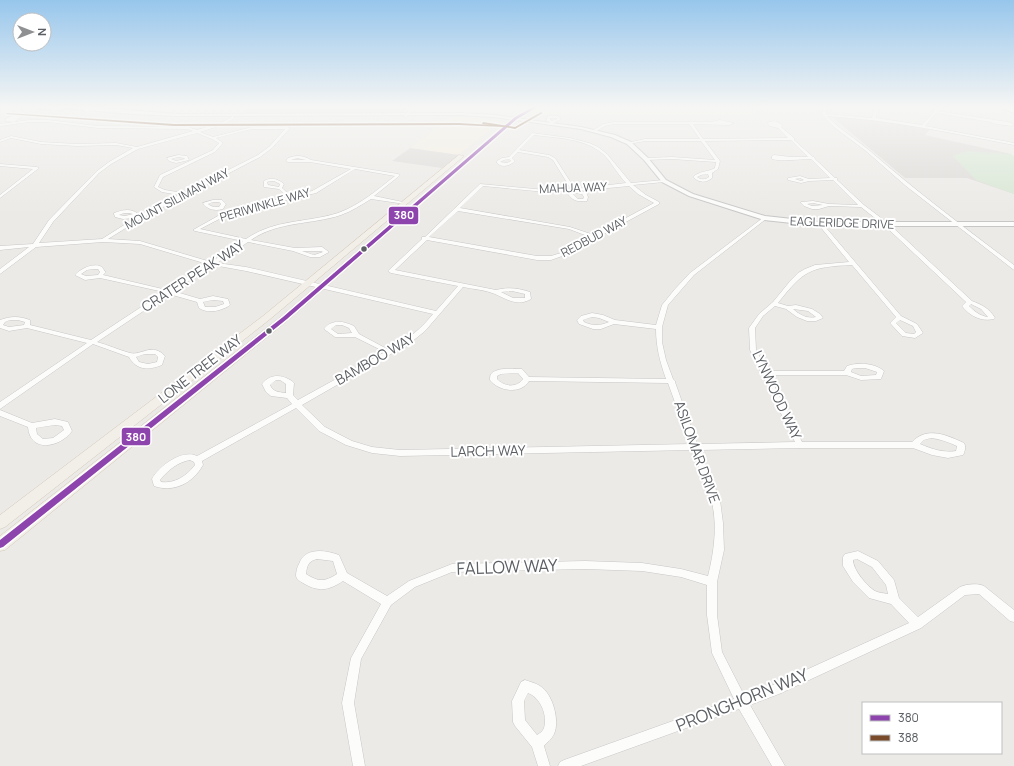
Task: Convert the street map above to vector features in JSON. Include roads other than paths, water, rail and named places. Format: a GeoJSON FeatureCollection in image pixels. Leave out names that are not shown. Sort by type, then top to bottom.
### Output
{"type":"FeatureCollection","features":[{"type":"Feature","properties":{"kind":"main road","name":"LONE TREE WAY"},"geometry":{"type":"LineString","coordinates":[[0,545],[285,318],[453,172],[486,142]]}},
{"type":"Feature","properties":{"kind":"main road","name":"LONE TREE WAY"},"geometry":{"type":"LineString","coordinates":[[0,523],[266,318],[464,153],[465,158],[453,169],[453,172]]}},
{"type":"Feature","properties":{"kind":"street"},"geometry":{"type":"LineString","coordinates":[[35,142],[77,145],[116,144],[137,148]]}},
{"type":"Feature","properties":{"kind":"street"},"geometry":{"type":"LineString","coordinates":[[0,272],[35,244],[51,221],[98,172],[110,162],[137,148],[160,142]]}},
{"type":"Feature","properties":{"kind":"street"},"geometry":{"type":"LineString","coordinates":[[185,194],[164,191],[156,187],[161,176],[189,160],[219,147],[221,143],[219,142]]}},
{"type":"Feature","properties":{"kind":"street","name":"MOUNT SILIMAN WAY"},"geometry":{"type":"LineString","coordinates":[[103,240],[138,217],[259,156],[276,142]]}},
{"type":"Feature","properties":{"kind":"street"},"geometry":{"type":"LineString","coordinates":[[510,158],[525,142]]}},
{"type":"Feature","properties":{"kind":"street"},"geometry":{"type":"LineString","coordinates":[[581,142],[604,153],[630,185]]}},
{"type":"Feature","properties":{"kind":"street","name":"EAGLERIDGE DRIVE"},"geometry":{"type":"LineString","coordinates":[[625,142],[629,143],[646,159],[664,181],[691,195],[764,218],[820,224],[1014,224]]}},
{"type":"Feature","properties":{"kind":"street"},"geometry":{"type":"LineString","coordinates":[[629,143],[636,142]]}},
{"type":"Feature","properties":{"kind":"street"},"geometry":{"type":"LineString","coordinates":[[703,142],[718,161],[717,168],[710,173]]}},
{"type":"Feature","properties":{"kind":"street"},"geometry":{"type":"LineString","coordinates":[[796,142],[836,179],[862,206],[886,225],[970,302]]}},
{"type":"Feature","properties":{"kind":"street"},"geometry":{"type":"LineString","coordinates":[[856,142],[873,155],[899,179],[1014,268]]}},
{"type":"Feature","properties":{"kind":"street"},"geometry":{"type":"LineString","coordinates":[[1003,142],[1014,144]]}},
{"type":"Feature","properties":{"kind":"street"},"geometry":{"type":"LineString","coordinates":[[516,151],[549,156],[554,160],[574,191]]}},
{"type":"Feature","properties":{"kind":"street"},"geometry":{"type":"LineString","coordinates":[[646,159],[672,158],[718,161]]}},
{"type":"Feature","properties":{"kind":"street"},"geometry":{"type":"LineString","coordinates":[[791,158],[813,158]]}},
{"type":"Feature","properties":{"kind":"street"},"geometry":{"type":"LineString","coordinates":[[310,161],[355,168]]}},
{"type":"Feature","properties":{"kind":"street"},"geometry":{"type":"LineString","coordinates":[[0,165],[37,168],[0,197]]}},
{"type":"Feature","properties":{"kind":"street","name":"CRATER PEAK WAY"},"geometry":{"type":"LineString","coordinates":[[0,406],[92,342],[257,233],[271,227],[339,214],[353,208],[398,175],[355,168]]}},
{"type":"Feature","properties":{"kind":"street","name":"PERIWINKLE WAY"},"geometry":{"type":"LineString","coordinates":[[246,241],[195,230],[227,214],[314,192],[355,168]]}},
{"type":"Feature","properties":{"kind":"street"},"geometry":{"type":"LineString","coordinates":[[809,180],[836,179]]}},
{"type":"Feature","properties":{"kind":"street","name":"MAHUA WAY"},"geometry":{"type":"LineString","coordinates":[[456,209],[482,185],[546,191],[574,191],[664,181]]}},
{"type":"Feature","properties":{"kind":"street","name":"REDBUD WAY"},"geometry":{"type":"LineString","coordinates":[[424,238],[538,258],[551,258],[563,254],[657,203],[640,194],[630,185]]}},
{"type":"Feature","properties":{"kind":"street"},"geometry":{"type":"LineString","coordinates":[[280,188],[290,198]]}},
{"type":"Feature","properties":{"kind":"street"},"geometry":{"type":"LineString","coordinates":[[0,191],[8,191]]}},
{"type":"Feature","properties":{"kind":"street"},"geometry":{"type":"LineString","coordinates":[[369,197],[404,203]]}},
{"type":"Feature","properties":{"kind":"street"},"geometry":{"type":"LineString","coordinates":[[829,205],[862,206]]}},
{"type":"Feature","properties":{"kind":"street"},"geometry":{"type":"LineString","coordinates":[[221,208],[227,214]]}},
{"type":"Feature","properties":{"kind":"street"},"geometry":{"type":"LineString","coordinates":[[496,292],[391,271],[456,209],[570,228],[595,237]]}},
{"type":"Feature","properties":{"kind":"street","name":"ASILOMAR DRIVE"},"geometry":{"type":"LineString","coordinates":[[764,218],[692,274],[665,305],[659,327],[659,342],[663,360],[672,381],[695,448],[716,500],[720,524],[719,550],[712,582],[712,614],[717,653],[742,703],[779,766]]}},
{"type":"Feature","properties":{"kind":"street"},"geometry":{"type":"LineString","coordinates":[[820,224],[899,317]]}},
{"type":"Feature","properties":{"kind":"street"},"geometry":{"type":"LineString","coordinates":[[0,248],[35,244],[103,240],[140,243],[210,263],[321,286],[436,313]]}},
{"type":"Feature","properties":{"kind":"street"},"geometry":{"type":"LineString","coordinates":[[246,241],[295,250],[322,249],[326,252],[321,256],[314,256],[303,254],[295,250]]}},
{"type":"Feature","properties":{"kind":"street","name":"LYNWOOD WAY"},"geometry":{"type":"LineString","coordinates":[[800,445],[753,350],[752,328],[762,315],[774,304],[792,280],[804,271],[815,266],[827,264],[853,263]]}},
{"type":"Feature","properties":{"kind":"street"},"geometry":{"type":"LineString","coordinates":[[100,276],[169,292],[200,301]]}},
{"type":"Feature","properties":{"kind":"street","name":"BAMBOO WAY"},"geometry":{"type":"LineString","coordinates":[[197,460],[408,342],[423,330],[436,313],[461,286]]}},
{"type":"Feature","properties":{"kind":"street"},"geometry":{"type":"LineString","coordinates":[[774,304],[788,308]]}},
{"type":"Feature","properties":{"kind":"street"},"geometry":{"type":"LineString","coordinates":[[613,322],[659,327]]}},
{"type":"Feature","properties":{"kind":"street"},"geometry":{"type":"LineString","coordinates":[[26,326],[92,342],[132,356]]}},
{"type":"Feature","properties":{"kind":"street"},"geometry":{"type":"LineString","coordinates":[[356,335],[389,352]]}},
{"type":"Feature","properties":{"kind":"street"},"geometry":{"type":"LineString","coordinates":[[766,374],[847,373]]}},
{"type":"Feature","properties":{"kind":"street"},"geometry":{"type":"LineString","coordinates":[[527,379],[672,381]]}},
{"type":"Feature","properties":{"kind":"street","name":"LARCH WAY"},"geometry":{"type":"LineString","coordinates":[[289,396],[322,429],[349,443],[372,450],[400,453],[800,445],[914,445]]}},
{"type":"Feature","properties":{"kind":"street"},"geometry":{"type":"LineString","coordinates":[[0,413],[32,426]]}},
{"type":"Feature","properties":{"kind":"street"},"geometry":{"type":"LineString","coordinates":[[931,436],[949,439],[961,445],[960,453],[948,454],[938,453],[914,445],[921,438],[931,436]]}},
{"type":"Feature","properties":{"kind":"street"},"geometry":{"type":"LineString","coordinates":[[191,457],[197,460],[199,465],[196,472],[174,485],[162,486],[157,484],[156,479],[160,472],[183,458],[191,457]]}},
{"type":"Feature","properties":{"kind":"street"},"geometry":{"type":"LineString","coordinates":[[894,600],[891,583],[875,564],[858,555],[848,557],[848,566],[856,579],[873,595],[894,600],[917,624]]}},
{"type":"Feature","properties":{"kind":"street","name":"FALLOW WAY"},"geometry":{"type":"LineString","coordinates":[[359,766],[348,703],[356,658],[387,602],[412,584],[452,568],[585,565],[642,566],[680,573],[712,582]]}},
{"type":"Feature","properties":{"kind":"street"},"geometry":{"type":"LineString","coordinates":[[343,576],[387,602]]}},
{"type":"Feature","properties":{"kind":"street","name":"PRONGHORN WAY"},"geometry":{"type":"LineString","coordinates":[[564,766],[775,690],[917,624],[963,590],[981,589],[1014,617]]}},
{"type":"Feature","properties":{"kind":"street"},"geometry":{"type":"LineString","coordinates":[[537,744],[544,766]]}}]}
